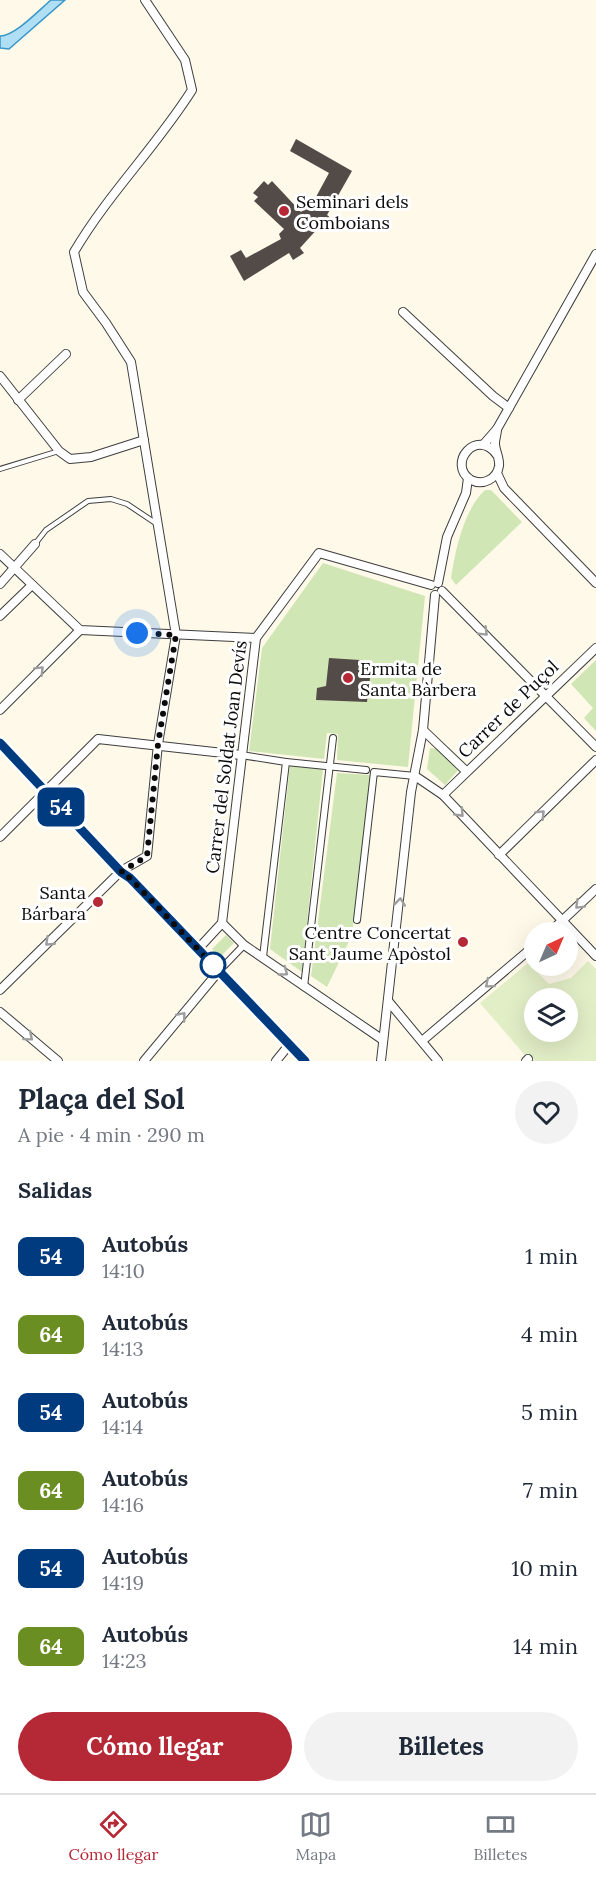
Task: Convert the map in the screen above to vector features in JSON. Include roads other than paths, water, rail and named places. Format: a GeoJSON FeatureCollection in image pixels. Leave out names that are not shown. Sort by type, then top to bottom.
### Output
{"type":"FeatureCollection","features":[{"type":"Feature","properties":{"kind":"street"},"geometry":{"type":"LineString","coordinates":[[0,990],[121,872],[147,856],[158,744],[176,635],[131,362],[106,322],[83,292],[74,252],[91,222],[172,122],[192,90],[185,60],[146,0]]}},
{"type":"Feature","properties":{"kind":"street"},"geometry":{"type":"LineString","coordinates":[[483,445],[497,429],[596,254]]}},
{"type":"Feature","properties":{"kind":"street"},"geometry":{"type":"LineString","coordinates":[[404,312],[493,396],[509,408]]}},
{"type":"Feature","properties":{"kind":"street"},"geometry":{"type":"LineString","coordinates":[[18,400],[66,354]]}},
{"type":"Feature","properties":{"kind":"street"},"geometry":{"type":"LineString","coordinates":[[0,376],[59,451],[70,459],[91,457],[144,440]]}},
{"type":"Feature","properties":{"kind":"street"},"geometry":{"type":"LineString","coordinates":[[497,429],[495,444],[499,461],[497,473],[504,488]]}},
{"type":"Feature","properties":{"kind":"street"},"geometry":{"type":"LineString","coordinates":[[497,455],[489,446],[471,447],[463,456],[462,468],[468,478],[478,482],[489,480],[497,473]]}},
{"type":"Feature","properties":{"kind":"street"},"geometry":{"type":"LineString","coordinates":[[381,1061],[415,776],[423,730],[437,588],[447,537],[466,493],[468,478]]}},
{"type":"Feature","properties":{"kind":"street"},"geometry":{"type":"LineString","coordinates":[[489,480],[504,488],[596,583]]}},
{"type":"Feature","properties":{"kind":"street"},"geometry":{"type":"LineString","coordinates":[[466,493],[478,482]]}},
{"type":"Feature","properties":{"kind":"street"},"geometry":{"type":"LineString","coordinates":[[0,584],[35,544]]}},
{"type":"Feature","properties":{"kind":"street","name":"Carrer del Soldat Joan Devís"},"geometry":{"type":"LineString","coordinates":[[222,923],[256,638],[319,553],[437,588]]}},
{"type":"Feature","properties":{"kind":"street"},"geometry":{"type":"LineString","coordinates":[[0,554],[80,630],[256,638]]}},
{"type":"Feature","properties":{"kind":"street"},"geometry":{"type":"LineString","coordinates":[[0,616],[32,585]]}},
{"type":"Feature","properties":{"kind":"street"},"geometry":{"type":"LineString","coordinates":[[437,588],[596,747]]}},
{"type":"Feature","properties":{"kind":"street"},"geometry":{"type":"LineString","coordinates":[[0,711],[80,630]]}},
{"type":"Feature","properties":{"kind":"street","name":"Carrer de Puçol"},"geometry":{"type":"LineString","coordinates":[[443,795],[596,648]]}},
{"type":"Feature","properties":{"kind":"street"},"geometry":{"type":"LineString","coordinates":[[423,730],[466,771]]}},
{"type":"Feature","properties":{"kind":"street"},"geometry":{"type":"LineString","coordinates":[[304,987],[333,738]]}},
{"type":"Feature","properties":{"kind":"street"},"geometry":{"type":"LineString","coordinates":[[0,837],[98,739],[158,744],[286,762],[366,770]]}},
{"type":"Feature","properties":{"kind":"street"},"geometry":{"type":"LineString","coordinates":[[0,743],[121,872],[130,878],[305,1061]]}},
{"type":"Feature","properties":{"kind":"street"},"geometry":{"type":"LineString","coordinates":[[499,855],[596,760]]}},
{"type":"Feature","properties":{"kind":"street"},"geometry":{"type":"LineString","coordinates":[[263,957],[286,762]]}},
{"type":"Feature","properties":{"kind":"street"},"geometry":{"type":"LineString","coordinates":[[357,920],[374,772],[415,776],[443,795],[563,922],[596,889]]}},
{"type":"Feature","properties":{"kind":"street"},"geometry":{"type":"LineString","coordinates":[[198,949],[222,923],[244,945],[383,1040]]}},
{"type":"Feature","properties":{"kind":"street"},"geometry":{"type":"LineString","coordinates":[[578,937],[596,956]]}},
{"type":"Feature","properties":{"kind":"street"},"geometry":{"type":"LineString","coordinates":[[144,1061],[219,971],[244,945]]}},
{"type":"Feature","properties":{"kind":"street"},"geometry":{"type":"LineString","coordinates":[[422,1041],[524,954]]}},
{"type":"Feature","properties":{"kind":"street"},"geometry":{"type":"LineString","coordinates":[[389,1002],[438,1061]]}},
{"type":"Feature","properties":{"kind":"street"},"geometry":{"type":"LineString","coordinates":[[0,1012],[58,1061]]}},
{"type":"Feature","properties":{"kind":"street"},"geometry":{"type":"LineString","coordinates":[[276,1061],[289,1045]]}},
{"type":"Feature","properties":{"kind":"lane"},"geometry":{"type":"LineString","coordinates":[[0,469],[59,451]]}},
{"type":"Feature","properties":{"kind":"lane"},"geometry":{"type":"LineString","coordinates":[[35,544],[46,530],[88,501],[111,499],[128,504],[158,525]]}},
{"type":"Feature","properties":{"kind":"water"},"geometry":{"type":"Polygon","coordinates":[[[51,0],[65,0],[9,49],[0,48],[0,36],[13,32],[51,0]]]}},
{"type":"Feature","properties":{"kind":"place","name":"Seminari dels Comboians"},"geometry":{"type":"Point","coordinates":[284,211]}},
{"type":"Feature","properties":{"kind":"place","name":"Ermita de Santa Bàrbera"},"geometry":{"type":"Point","coordinates":[348,678]}},
{"type":"Feature","properties":{"kind":"place","name":"Santa Bárbara"},"geometry":{"type":"Point","coordinates":[98,902]}},
{"type":"Feature","properties":{"kind":"place","name":"Centre Concertat Sant Jaume Apòstol"},"geometry":{"type":"Point","coordinates":[463,942]}}]}
